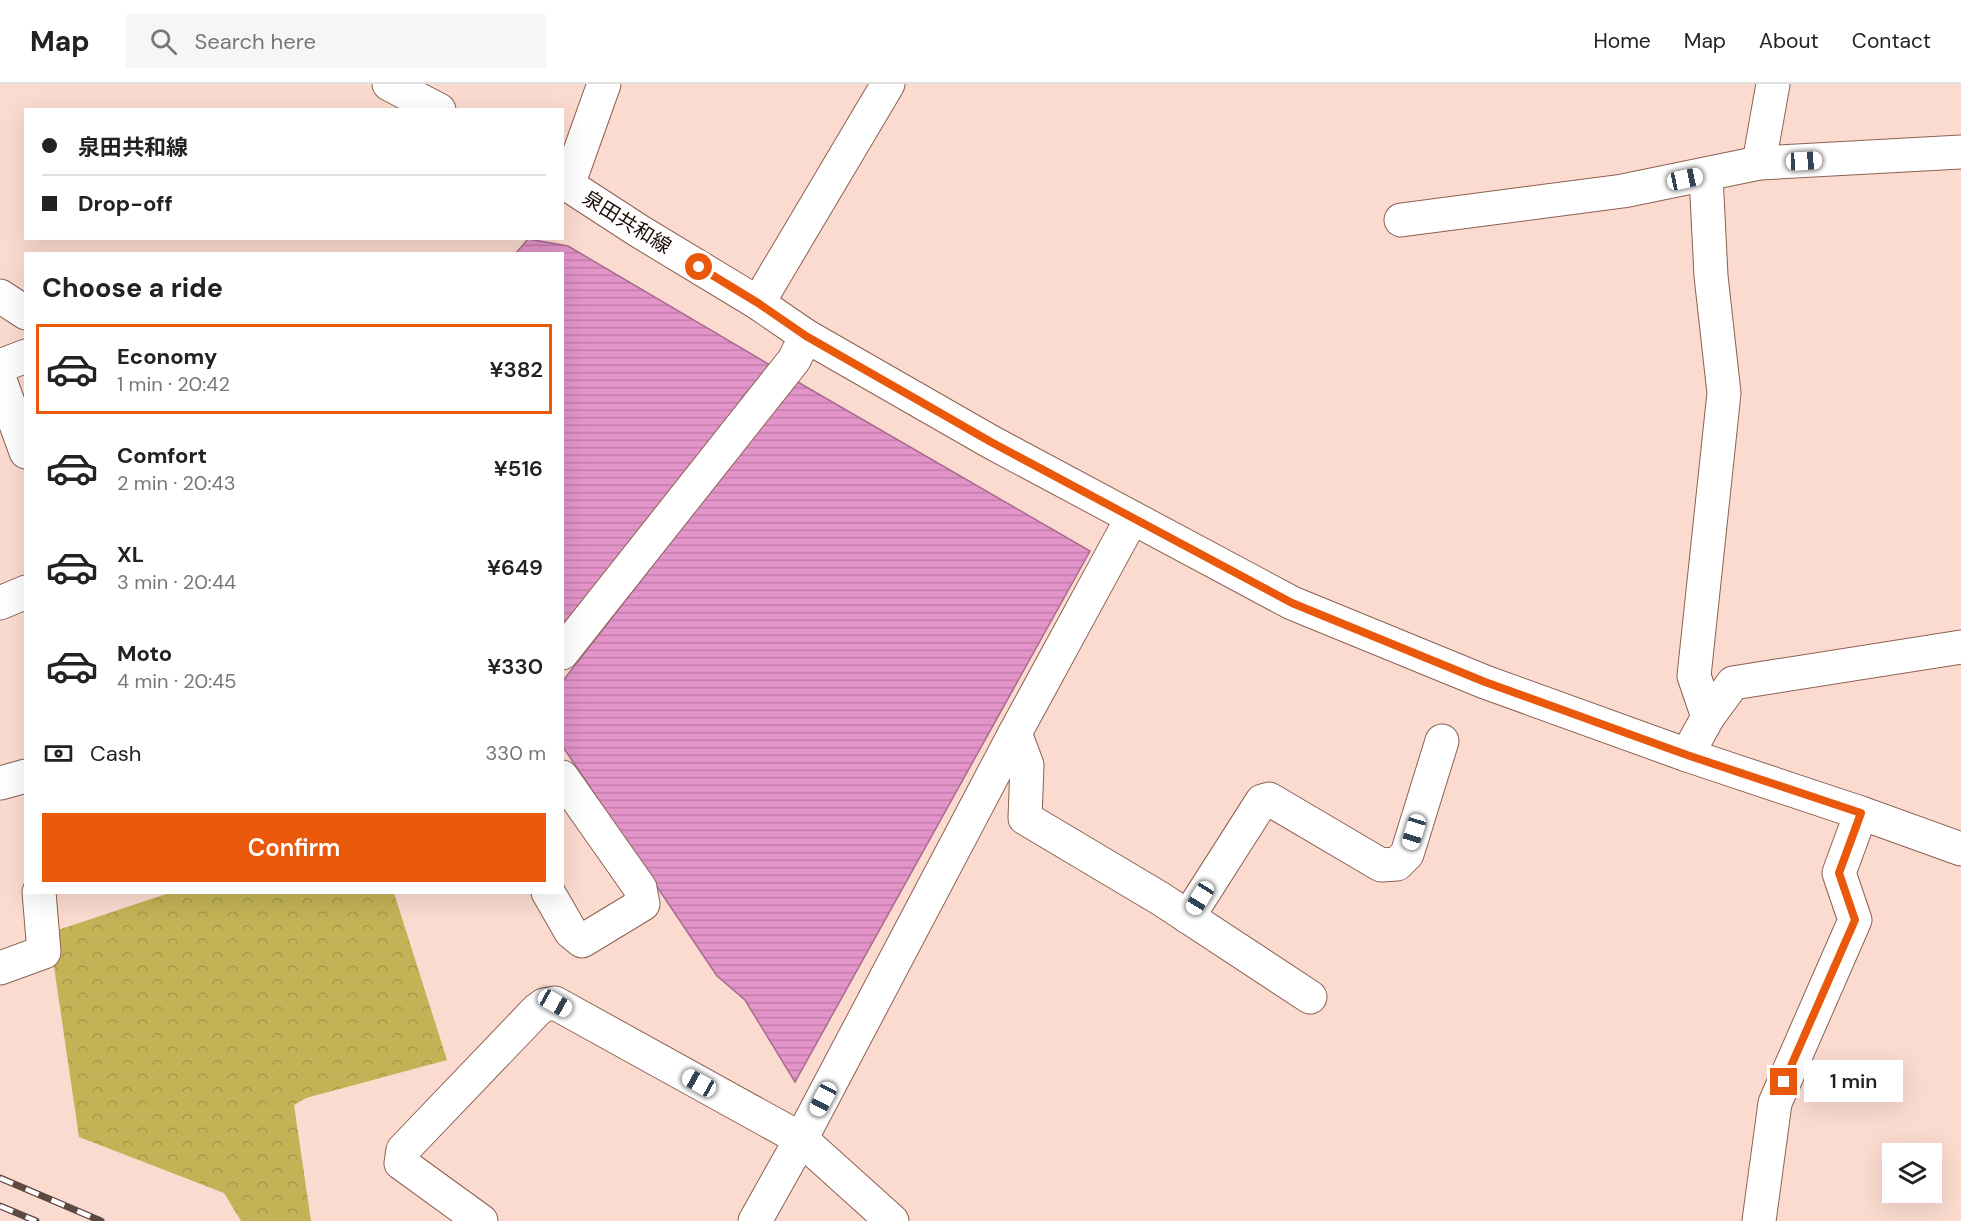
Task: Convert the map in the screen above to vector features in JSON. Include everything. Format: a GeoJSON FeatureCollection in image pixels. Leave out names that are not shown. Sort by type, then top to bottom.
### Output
{"type":"FeatureCollection","features":[{"type":"Feature","properties":{"kind":"street"},"geometry":{"type":"LineString","coordinates":[[389,84],[435,108]]}},
{"type":"Feature","properties":{"kind":"street"},"geometry":{"type":"LineString","coordinates":[[565,183],[604,84]]}},
{"type":"Feature","properties":{"kind":"street"},"geometry":{"type":"LineString","coordinates":[[758,303],[888,84]]}},
{"type":"Feature","properties":{"kind":"street"},"geometry":{"type":"LineString","coordinates":[[1759,164],[1773,84]]}},
{"type":"Feature","properties":{"kind":"street"},"geometry":{"type":"LineString","coordinates":[[1401,219],[1623,191],[1759,164],[1961,152]]}},
{"type":"Feature","properties":{"kind":"street"},"geometry":{"type":"LineString","coordinates":[[1706,174],[1711,276],[1724,393],[1694,676],[1708,717]]}},
{"type":"Feature","properties":{"kind":"street","name":"泉田共和線"},"geometry":{"type":"LineString","coordinates":[[565,183],[758,303],[806,336],[991,442],[1292,603],[1485,682],[1687,755],[1961,849]]}},
{"type":"Feature","properties":{"kind":"street"},"geometry":{"type":"LineString","coordinates":[[0,296],[24,313]]}},
{"type":"Feature","properties":{"kind":"street"},"geometry":{"type":"LineString","coordinates":[[564,650],[794,360],[806,336]]}},
{"type":"Feature","properties":{"kind":"street"},"geometry":{"type":"LineString","coordinates":[[0,366],[24,357]]}},
{"type":"Feature","properties":{"kind":"street"},"geometry":{"type":"LineString","coordinates":[[0,380],[24,446]]}},
{"type":"Feature","properties":{"kind":"street"},"geometry":{"type":"LineString","coordinates":[[755,1221],[1132,518]]}},
{"type":"Feature","properties":{"kind":"street"},"geometry":{"type":"LineString","coordinates":[[0,603],[24,593]]}},
{"type":"Feature","properties":{"kind":"street"},"geometry":{"type":"LineString","coordinates":[[1687,755],[1708,717],[1733,683],[1961,647]]}},
{"type":"Feature","properties":{"kind":"street"},"geometry":{"type":"LineString","coordinates":[[1015,733],[1027,765],[1025,818],[1188,917],[1310,997]]}},
{"type":"Feature","properties":{"kind":"street"},"geometry":{"type":"LineString","coordinates":[[1188,917],[1262,801],[1269,799],[1381,865],[1397,864],[1407,854],[1442,741]]}},
{"type":"Feature","properties":{"kind":"street"},"geometry":{"type":"LineString","coordinates":[[0,783],[24,777]]}},
{"type":"Feature","properties":{"kind":"street"},"geometry":{"type":"LineString","coordinates":[[549,894],[571,932],[582,941],[643,904],[639,888],[564,780]]}},
{"type":"Feature","properties":{"kind":"street"},"geometry":{"type":"LineString","coordinates":[[1759,1221],[1774,1103],[1855,920],[1839,873],[1861,813]]}},
{"type":"Feature","properties":{"kind":"street"},"geometry":{"type":"LineString","coordinates":[[0,968],[44,952],[39,894]]}},
{"type":"Feature","properties":{"kind":"street"},"geometry":{"type":"LineString","coordinates":[[481,1221],[401,1163],[403,1150],[544,1005],[555,1003],[801,1139],[892,1221]]}},
{"type":"Feature","properties":{"kind":"green space"},"geometry":{"type":"Polygon","coordinates":[[[166,894],[394,894],[447,1060],[306,1098],[294,1105],[311,1221],[241,1221],[224,1193],[79,1137],[49,933],[166,894]]]}},
{"type":"Feature","properties":{"kind":"shaded area"},"geometry":{"type":"Polygon","coordinates":[[[527,240],[568,246],[770,365],[741,399],[744,413],[564,638],[564,252],[517,252],[527,240]]]}},
{"type":"Feature","properties":{"kind":"shaded area"},"geometry":{"type":"Polygon","coordinates":[[[796,381],[1090,551],[795,1082],[745,1000],[717,976],[564,748],[564,679],[796,381]]]}},
{"type":"Feature","properties":{"kind":"railway"},"geometry":{"type":"LineString","coordinates":[[0,1178],[101,1221]]}},
{"type":"Feature","properties":{"kind":"railway"},"geometry":{"type":"LineString","coordinates":[[0,1206],[36,1221]]}},
{"type":"Feature","properties":{"kind":"route"},"geometry":{"type":"LineString","coordinates":[[699,267],[806,336],[991,442],[1292,603],[1485,682],[1687,755],[1861,813],[1839,873],[1855,920],[1784,1082]]}}]}
